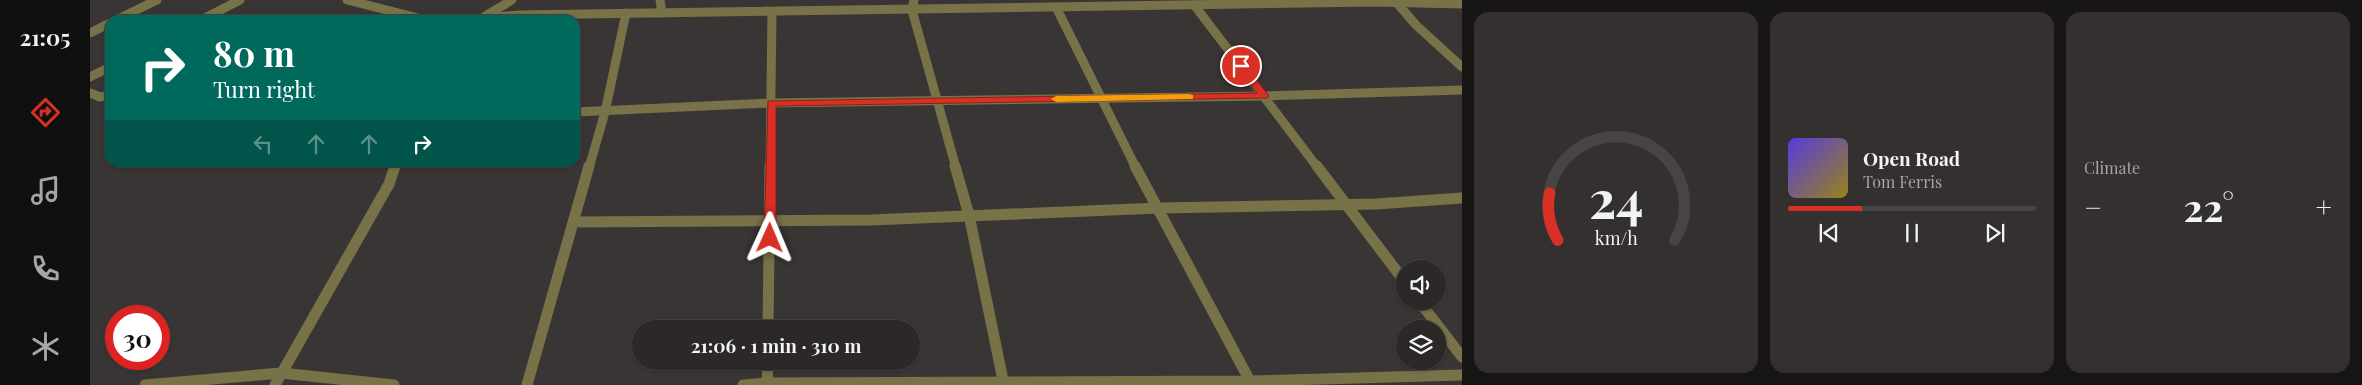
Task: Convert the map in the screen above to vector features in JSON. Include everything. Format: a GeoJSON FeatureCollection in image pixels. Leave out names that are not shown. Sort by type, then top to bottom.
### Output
{"type":"FeatureCollection","features":[{"type":"Feature","properties":{"kind":"street"},"geometry":{"type":"LineString","coordinates":[[126,15],[157,0]]}},
{"type":"Feature","properties":{"kind":"street"},"geometry":{"type":"LineString","coordinates":[[212,15],[240,0]]}},
{"type":"Feature","properties":{"kind":"street"},"geometry":{"type":"LineString","coordinates":[[347,0],[406,15]]}},
{"type":"Feature","properties":{"kind":"street"},"geometry":{"type":"LineString","coordinates":[[487,15],[512,0]]}},
{"type":"Feature","properties":{"kind":"street"},"geometry":{"type":"LineString","coordinates":[[660,0],[662,13]]}},
{"type":"Feature","properties":{"kind":"street"},"geometry":{"type":"LineString","coordinates":[[798,0],[802,11]]}},
{"type":"Feature","properties":{"kind":"street"},"geometry":{"type":"LineString","coordinates":[[1008,9],[1012,0]]}},
{"type":"Feature","properties":{"kind":"street"},"geometry":{"type":"LineString","coordinates":[[510,15],[772,12],[913,5],[1058,9],[1143,3],[1195,6],[1374,1],[1462,4]]}},
{"type":"Feature","properties":{"kind":"street"},"geometry":{"type":"LineString","coordinates":[[1397,3],[1416,25],[1462,67]]}},
{"type":"Feature","properties":{"kind":"street"},"geometry":{"type":"LineString","coordinates":[[913,5],[936,101],[969,215],[1004,383]]}},
{"type":"Feature","properties":{"kind":"street"},"geometry":{"type":"LineString","coordinates":[[1195,6],[1396,270]]}},
{"type":"Feature","properties":{"kind":"street"},"geometry":{"type":"LineString","coordinates":[[1058,9],[1126,148],[1250,381]]}},
{"type":"Feature","properties":{"kind":"street"},"geometry":{"type":"LineString","coordinates":[[768,320],[772,12]]}},
{"type":"Feature","properties":{"kind":"street"},"geometry":{"type":"LineString","coordinates":[[527,385],[605,112],[626,13]]}},
{"type":"Feature","properties":{"kind":"street"},"geometry":{"type":"LineString","coordinates":[[90,33],[105,26]]}},
{"type":"Feature","properties":{"kind":"street"},"geometry":{"type":"LineString","coordinates":[[90,78],[105,70]]}},
{"type":"Feature","properties":{"kind":"street"},"geometry":{"type":"LineString","coordinates":[[580,112],[771,103],[1264,96],[1462,90]]}},
{"type":"Feature","properties":{"kind":"street"},"geometry":{"type":"LineString","coordinates":[[90,93],[100,97]]}},
{"type":"Feature","properties":{"kind":"street"},"geometry":{"type":"LineString","coordinates":[[90,99],[105,96]]}},
{"type":"Feature","properties":{"kind":"street"},"geometry":{"type":"LineString","coordinates":[[275,385],[390,184],[395,167]]}},
{"type":"Feature","properties":{"kind":"street"},"geometry":{"type":"LineString","coordinates":[[574,222],[871,220],[1159,208],[1346,204],[1462,198]]}},
{"type":"Feature","properties":{"kind":"street"},"geometry":{"type":"LineString","coordinates":[[1426,310],[1462,357]]}},
{"type":"Feature","properties":{"kind":"street"},"geometry":{"type":"LineString","coordinates":[[767,384],[768,370]]}},
{"type":"Feature","properties":{"kind":"street"},"geometry":{"type":"LineString","coordinates":[[145,385],[171,381],[281,373],[394,385]]}},
{"type":"Feature","properties":{"kind":"street"},"geometry":{"type":"LineString","coordinates":[[744,385],[1250,381],[1462,375]]}},
{"type":"Feature","properties":{"kind":"slow traffic"},"geometry":{"type":"LineString","coordinates":[[1056,99],[1189,97]]}},
{"type":"Feature","properties":{"kind":"route"},"geometry":{"type":"LineString","coordinates":[[770,238],[771,103],[1264,96],[1241,66]]}}]}
